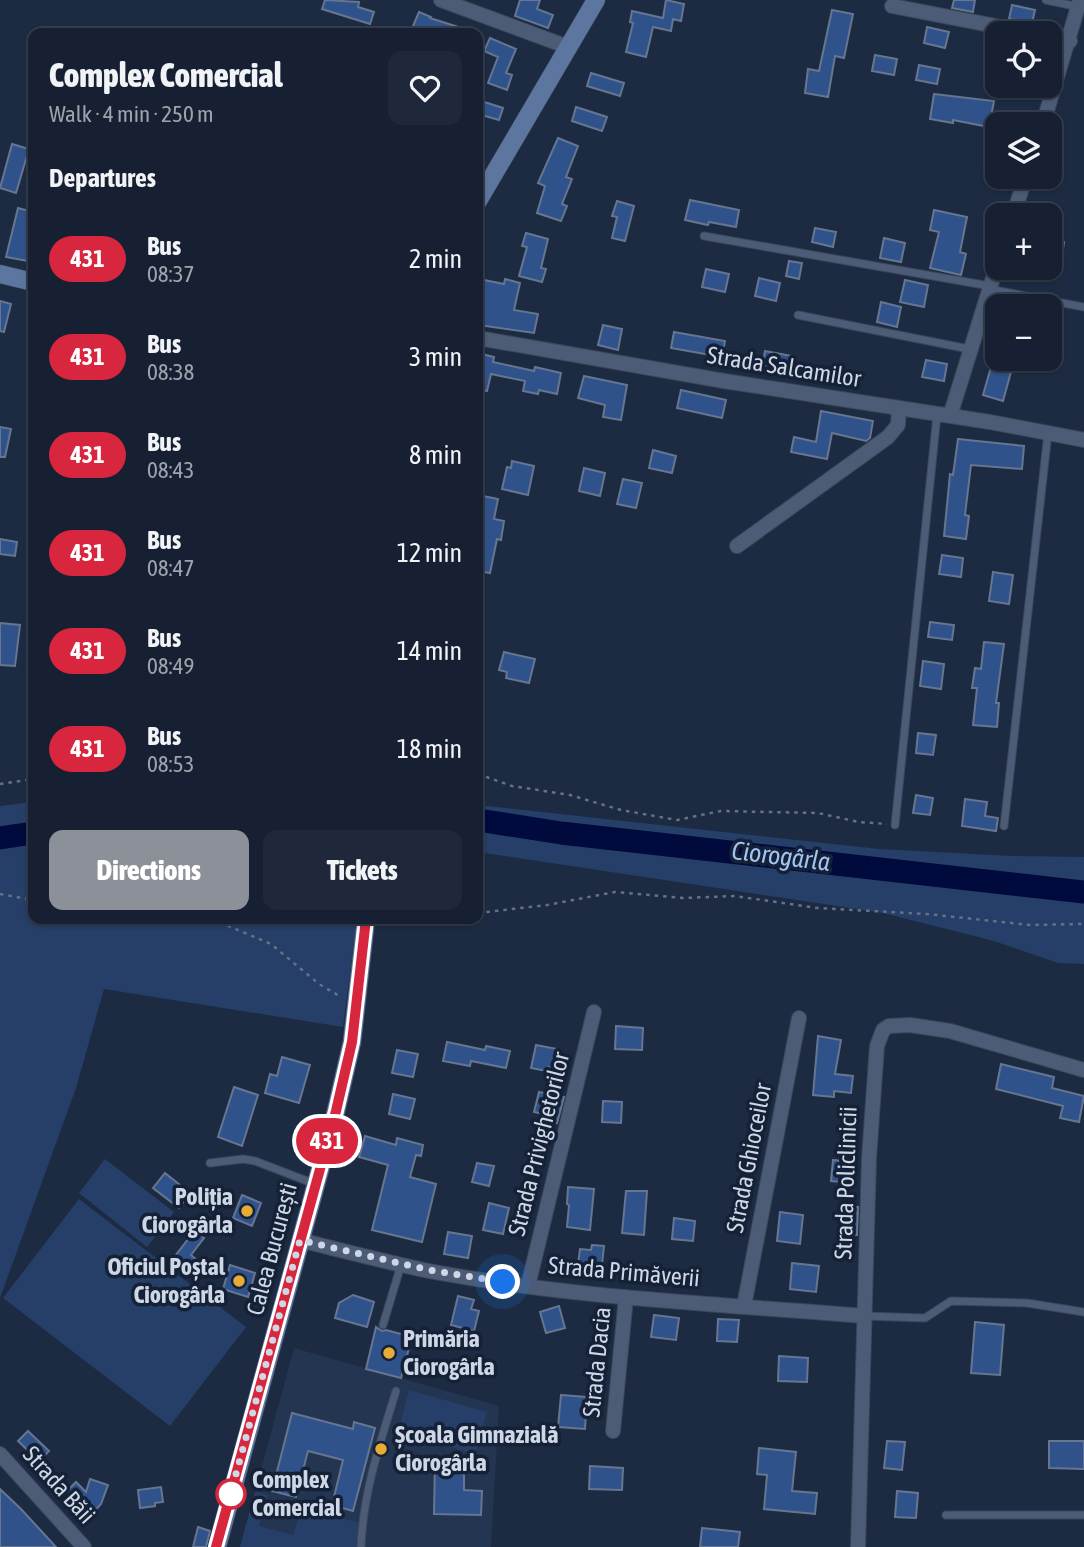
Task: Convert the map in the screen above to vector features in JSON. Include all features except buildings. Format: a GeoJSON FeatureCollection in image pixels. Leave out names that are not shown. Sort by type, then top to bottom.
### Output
{"type":"FeatureCollection","features":[{"type":"Feature","properties":{"kind":"main road"},"geometry":{"type":"LineString","coordinates":[[483,192],[596,0]]}},
{"type":"Feature","properties":{"kind":"main road"},"geometry":{"type":"LineString","coordinates":[[0,274],[28,281]]}},
{"type":"Feature","properties":{"kind":"main road","name":"Calea București"},"geometry":{"type":"LineString","coordinates":[[216,1547],[336,1111],[352,1042],[366,924]]}},
{"type":"Feature","properties":{"kind":"street"},"geometry":{"type":"LineString","coordinates":[[441,0],[568,47]]}},
{"type":"Feature","properties":{"kind":"street"},"geometry":{"type":"LineString","coordinates":[[1047,112],[1070,41],[1079,3]]}},
{"type":"Feature","properties":{"kind":"street"},"geometry":{"type":"LineString","coordinates":[[892,6],[985,24]]}},
{"type":"Feature","properties":{"kind":"street"},"geometry":{"type":"LineString","coordinates":[[1062,39],[1070,41]]}},
{"type":"Feature","properties":{"kind":"street"},"geometry":{"type":"LineString","coordinates":[[944,415],[992,280]]}},
{"type":"Feature","properties":{"kind":"street","name":"Strada Salcamilor"},"geometry":{"type":"LineString","coordinates":[[483,339],[1084,440]]}},
{"type":"Feature","properties":{"kind":"street"},"geometry":{"type":"LineString","coordinates":[[737,546],[888,437],[898,425],[899,408]]}},
{"type":"Feature","properties":{"kind":"street","name":"Strada Privighetorilor"},"geometry":{"type":"LineString","coordinates":[[528,1286],[594,1013]]}},
{"type":"Feature","properties":{"kind":"street","name":"Strada Ghioceilor"},"geometry":{"type":"LineString","coordinates":[[744,1306],[799,1018]]}},
{"type":"Feature","properties":{"kind":"street","name":"Strada Policlinicii"},"geometry":{"type":"LineString","coordinates":[[858,1547],[872,1111],[877,1046],[883,1030],[897,1024],[950,1031],[1084,1070]]}},
{"type":"Feature","properties":{"kind":"street","name":"Strada Primăverii"},"geometry":{"type":"LineString","coordinates":[[300,1240],[401,1264],[528,1286],[626,1297],[864,1316]]}},
{"type":"Feature","properties":{"kind":"street","name":"Strada Dacia"},"geometry":{"type":"LineString","coordinates":[[613,1431],[626,1297]]}},
{"type":"Feature","properties":{"kind":"street","name":"Strada Băii"},"geometry":{"type":"LineString","coordinates":[[0,1454],[85,1547]]}},
{"type":"Feature","properties":{"kind":"lane"},"geometry":{"type":"LineString","coordinates":[[1046,0],[1079,3]]}},
{"type":"Feature","properties":{"kind":"lane"},"geometry":{"type":"LineString","coordinates":[[704,236],[989,287],[1084,307]]}},
{"type":"Feature","properties":{"kind":"lane"},"geometry":{"type":"LineString","coordinates":[[798,315],[969,349]]}},
{"type":"Feature","properties":{"kind":"lane"},"geometry":{"type":"LineString","coordinates":[[895,825],[944,415]]}},
{"type":"Feature","properties":{"kind":"lane"},"geometry":{"type":"LineString","coordinates":[[1004,826],[1048,433]]}},
{"type":"Feature","properties":{"kind":"lane"},"geometry":{"type":"LineString","coordinates":[[210,1163],[235,1159],[255,1161],[316,1184]]}},
{"type":"Feature","properties":{"kind":"lane"},"geometry":{"type":"LineString","coordinates":[[383,1325],[401,1264]]}},
{"type":"Feature","properties":{"kind":"lane"},"geometry":{"type":"LineString","coordinates":[[864,1316],[925,1318],[951,1301],[1027,1303],[1084,1312]]}},
{"type":"Feature","properties":{"kind":"lane"},"geometry":{"type":"LineString","coordinates":[[361,1547],[364,1507],[372,1470],[396,1391]]}},
{"type":"Feature","properties":{"kind":"lane"},"geometry":{"type":"LineString","coordinates":[[946,1515],[1084,1515]]}},
{"type":"Feature","properties":{"kind":"path"},"geometry":{"type":"LineString","coordinates":[[483,776],[512,786],[570,795],[621,810],[677,820],[721,811],[818,813],[859,822],[895,825]]}},
{"type":"Feature","properties":{"kind":"path"},"geometry":{"type":"LineString","coordinates":[[0,784],[28,780]]}},
{"type":"Feature","properties":{"kind":"path"},"geometry":{"type":"LineString","coordinates":[[483,913],[615,892],[683,898],[735,896],[817,908],[928,914],[1030,925],[1084,924]]}},
{"type":"Feature","properties":{"kind":"path"},"geometry":{"type":"LineString","coordinates":[[0,894],[28,899]]}},
{"type":"Feature","properties":{"kind":"path"},"geometry":{"type":"LineString","coordinates":[[224,924],[271,944],[319,984],[334,994],[358,1003]]}},
{"type":"Feature","properties":{"kind":"shaded area"},"geometry":{"type":"Polygon","coordinates":[[[28,803],[28,924],[355,924],[355,934],[343,1027],[104,989],[76,1088],[0,1298],[0,806],[28,803]]]}},
{"type":"Feature","properties":{"kind":"shaded area"},"geometry":{"type":"Polygon","coordinates":[[[483,806],[879,849],[1084,857],[1084,964],[1058,963],[994,941],[883,913],[483,853],[483,806]]]}},
{"type":"Feature","properties":{"kind":"shaded area"},"geometry":{"type":"Polygon","coordinates":[[[105,1159],[174,1212],[147,1247],[79,1193],[105,1159]]]}},
{"type":"Feature","properties":{"kind":"shaded area"},"geometry":{"type":"Polygon","coordinates":[[[79,1199],[246,1327],[170,1426],[3,1298],[79,1199]]]}},
{"type":"Feature","properties":{"kind":"shaded area","name":"Școala Gimnazială Ciorogârla"},"geometry":{"type":"Polygon","coordinates":[[[294,1348],[499,1406],[491,1547],[240,1547],[294,1348]]]}},
{"type":"Feature","properties":{"kind":"shaded area"},"geometry":{"type":"Polygon","coordinates":[[[409,1390],[487,1412],[475,1454],[398,1432],[409,1390]]]}},
{"type":"Feature","properties":{"kind":"shaded area"},"geometry":{"type":"Polygon","coordinates":[[[255,1492],[268,1495],[259,1526],[293,1535],[301,1509],[358,1522],[357,1547],[240,1547],[255,1492]]]}},
{"type":"Feature","properties":{"kind":"waterway","name":"Ciorogârla"},"geometry":{"type":"LineString","coordinates":[[483,821],[561,833],[1084,892]]}},
{"type":"Feature","properties":{"kind":"waterway","name":"Ciorogârla"},"geometry":{"type":"LineString","coordinates":[[0,838],[28,834]]}},
{"type":"Feature","properties":{"kind":"bus line","name":"431"},"geometry":{"type":"LineString","coordinates":[[216,1547],[336,1111],[352,1042],[366,924]]}},
{"type":"Feature","properties":{"kind":"place","name":"Poliția Ciorogârla"},"geometry":{"type":"Point","coordinates":[247,1211]}},
{"type":"Feature","properties":{"kind":"place","name":"Oficiul Poștal Ciorogârla"},"geometry":{"type":"Point","coordinates":[239,1281]}},
{"type":"Feature","properties":{"kind":"place","name":"Primăria Ciorogârla"},"geometry":{"type":"Point","coordinates":[389,1353]}},
{"type":"Feature","properties":{"kind":"place","name":"Școala Gimnazială Ciorogârla"},"geometry":{"type":"Point","coordinates":[381,1449]}},
{"type":"Feature","properties":{"kind":"place","name":"Complex Comercial"},"geometry":{"type":"Point","coordinates":[231,1494]}},
{"type":"Feature","properties":{"kind":"route"},"geometry":{"type":"LineString","coordinates":[[231,1494],[230,1496],[300,1240],[429,1270],[503,1282]]}}]}
